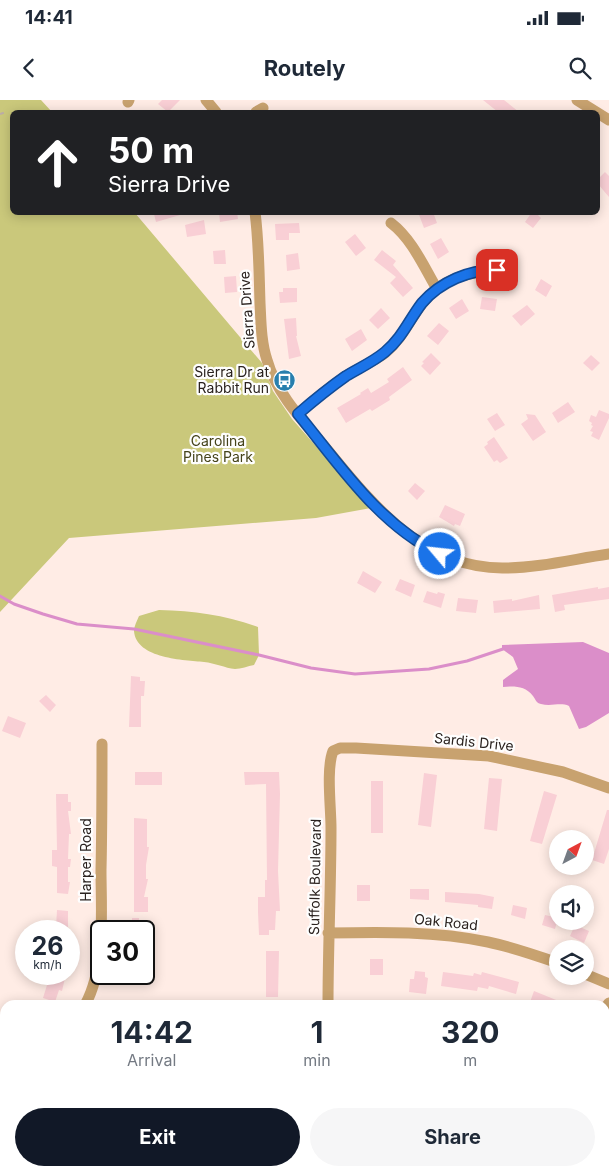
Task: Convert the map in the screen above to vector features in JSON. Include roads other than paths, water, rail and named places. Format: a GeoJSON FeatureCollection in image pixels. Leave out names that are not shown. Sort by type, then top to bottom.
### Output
{"type":"FeatureCollection","features":[{"type":"Feature","properties":{"kind":"street"},"geometry":{"type":"LineString","coordinates":[[206,100],[214,110]]}},
{"type":"Feature","properties":{"kind":"street"},"geometry":{"type":"LineString","coordinates":[[577,100],[596,110]]}},
{"type":"Feature","properties":{"kind":"street","name":"Sierra Drive"},"geometry":{"type":"LineString","coordinates":[[255,215],[261,313],[266,359],[272,374],[283,394],[298,414],[367,498],[384,515],[400,529],[428,548],[470,565],[504,568],[539,565],[609,554]]}},
{"type":"Feature","properties":{"kind":"street"},"geometry":{"type":"LineString","coordinates":[[391,223],[400,230],[407,240],[437,289]]}},
{"type":"Feature","properties":{"kind":"street"},"geometry":{"type":"LineString","coordinates":[[298,414],[336,383],[385,352],[404,334],[422,304],[437,289],[451,280],[469,273],[487,270],[507,271]]}},
{"type":"Feature","properties":{"kind":"street","name":"Harper Road"},"geometry":{"type":"LineString","coordinates":[[87,1000],[95,974],[101,938],[102,744]]}},
{"type":"Feature","properties":{"kind":"street","name":"Sardis Drive"},"geometry":{"type":"LineString","coordinates":[[333,751],[340,748],[356,748],[489,756],[562,772],[609,788]]}},
{"type":"Feature","properties":{"kind":"street","name":"Suffolk Boulevard"},"geometry":{"type":"LineString","coordinates":[[328,1000],[331,846],[330,770],[333,751]]}},
{"type":"Feature","properties":{"kind":"street","name":"Oak Road"},"geometry":{"type":"LineString","coordinates":[[328,933],[396,932],[461,937],[516,949],[549,960]]}},
{"type":"Feature","properties":{"kind":"street"},"geometry":{"type":"LineString","coordinates":[[594,978],[609,984]]}},
{"type":"Feature","properties":{"kind":"waterway"},"geometry":{"type":"LineString","coordinates":[[0,596],[14,604],[77,624],[134,629],[259,655],[311,668],[355,674],[429,669],[467,661],[503,649]]}},
{"type":"Feature","properties":{"kind":"place","name":"Sierra Dr at Rabbit Run"},"geometry":{"type":"Point","coordinates":[285,380]}},
{"type":"Feature","properties":{"kind":"park label","name":"Carolina Pines Park"},"geometry":{"type":"Point","coordinates":[218,450]}}]}
